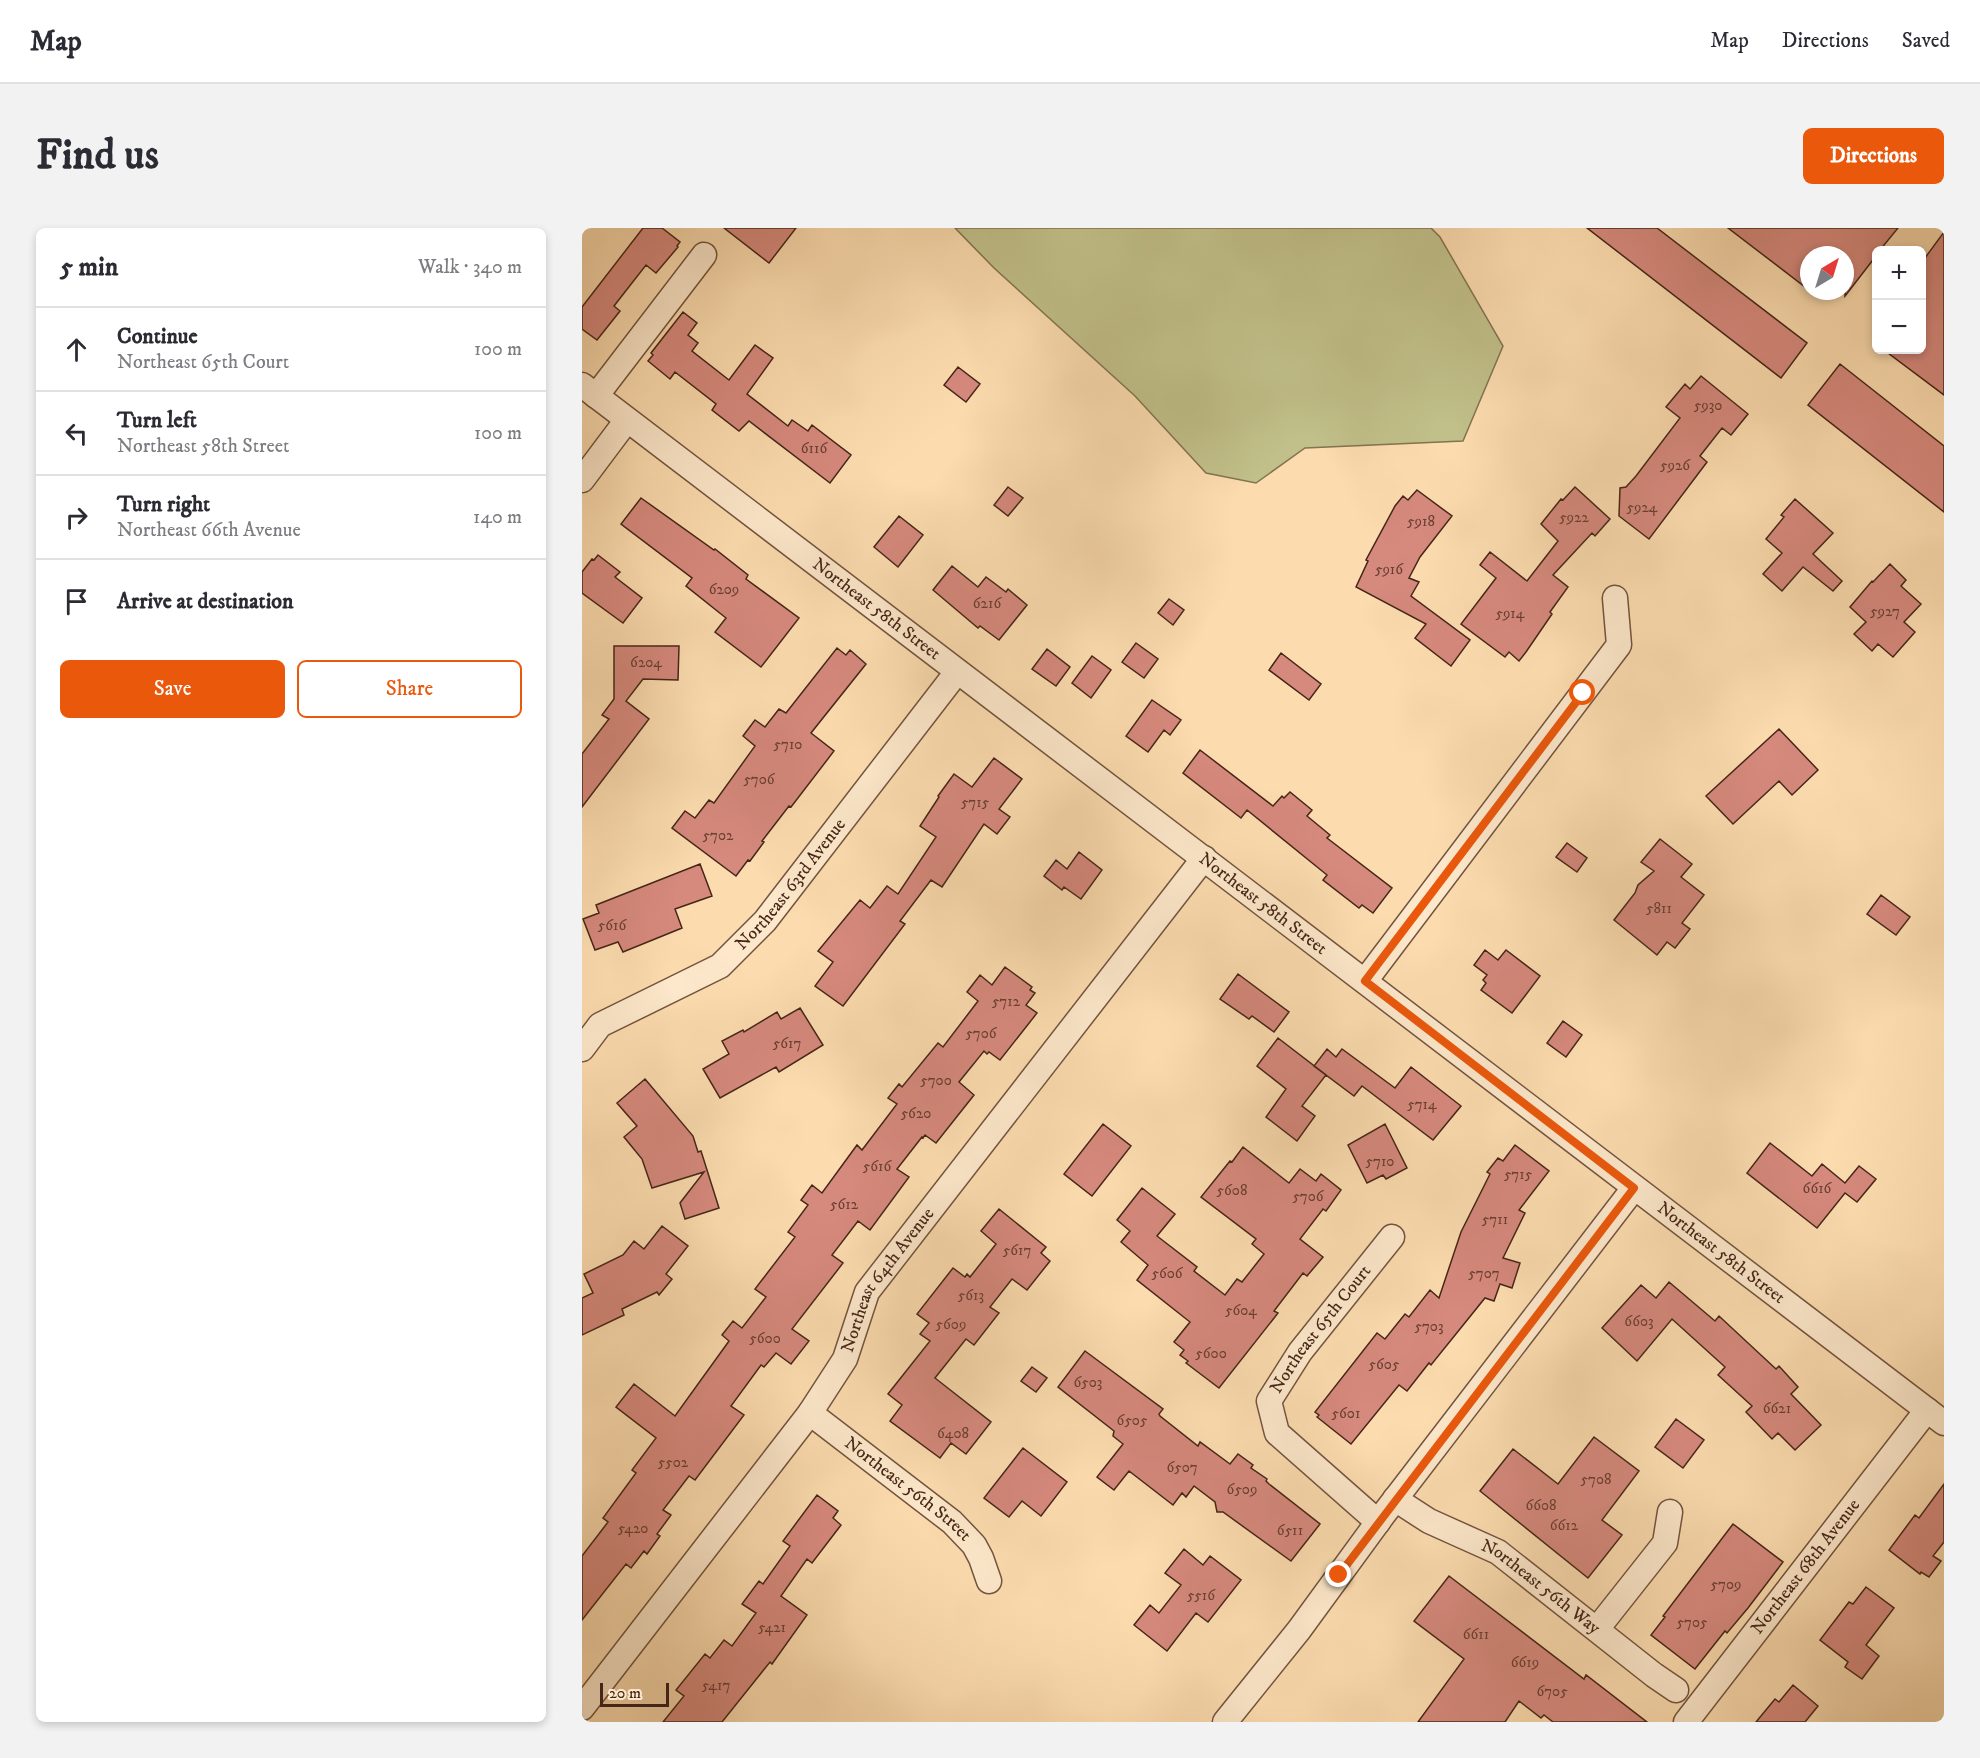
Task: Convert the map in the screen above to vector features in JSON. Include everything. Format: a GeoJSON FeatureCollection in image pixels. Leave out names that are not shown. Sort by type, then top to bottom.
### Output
{"type":"FeatureCollection","features":[{"type":"Feature","properties":{"kind":"street"},"geometry":{"type":"LineString","coordinates":[[589,390],[704,255]]}},
{"type":"Feature","properties":{"kind":"street","name":"Northeast 58th Street"},"geometry":{"type":"LineString","coordinates":[[589,390],[1936,1417]]}},
{"type":"Feature","properties":{"kind":"street"},"geometry":{"type":"LineString","coordinates":[[582,480],[627,420]]}},
{"type":"Feature","properties":{"kind":"street"},"geometry":{"type":"LineString","coordinates":[[1365,981],[1619,645],[1615,598]]}},
{"type":"Feature","properties":{"kind":"street","name":"Northeast 63rd Avenue"},"geometry":{"type":"LineString","coordinates":[[582,1049],[600,1025],[720,966],[765,921],[957,672]]}},
{"type":"Feature","properties":{"kind":"street","name":"Northeast 64th Avenue"},"geometry":{"type":"LineString","coordinates":[[582,1708],[810,1413],[845,1359],[867,1292],[1204,858]]}},
{"type":"Feature","properties":{"kind":"street"},"geometry":{"type":"LineString","coordinates":[[1225,1722],[1299,1630],[1395,1499],[1634,1188]]}},
{"type":"Feature","properties":{"kind":"street","name":"Northeast 65th Court"},"geometry":{"type":"LineString","coordinates":[[1378,1522],[1277,1433],[1269,1401],[1300,1352],[1392,1238]]}},
{"type":"Feature","properties":{"kind":"street","name":"Northeast 56th Street"},"geometry":{"type":"LineString","coordinates":[[810,1413],[952,1522],[974,1545],[989,1581]]}},
{"type":"Feature","properties":{"kind":"street","name":"Northeast 68th Avenue"},"geometry":{"type":"LineString","coordinates":[[1686,1722],[1936,1417]]}},
{"type":"Feature","properties":{"kind":"street","name":"Northeast 56th Way"},"geometry":{"type":"LineString","coordinates":[[1395,1499],[1429,1521],[1498,1552],[1676,1690]]}},
{"type":"Feature","properties":{"kind":"street"},"geometry":{"type":"LineString","coordinates":[[1597,1629],[1665,1543],[1670,1512]]}},
{"type":"Feature","properties":{"kind":"shaded area"},"geometry":{"type":"Polygon","coordinates":[[[955,228],[1431,228],[1440,237],[1503,346],[1463,441],[1305,448],[1256,483],[1206,473],[1135,396],[994,268],[955,228]]]}},
{"type":"Feature","properties":{"kind":"building"},"geometry":{"type":"Polygon","coordinates":[[[643,228],[662,228],[680,242],[678,247],[656,273],[646,265],[614,306],[620,311],[597,340],[582,329],[582,307],[643,228]]]}},
{"type":"Feature","properties":{"kind":"building"},"geometry":{"type":"Polygon","coordinates":[[[724,228],[796,228],[769,263],[724,228]]]}},
{"type":"Feature","properties":{"kind":"building"},"geometry":{"type":"Polygon","coordinates":[[[1587,228],[1657,228],[1807,343],[1781,378],[1587,228]]]}},
{"type":"Feature","properties":{"kind":"building"},"geometry":{"type":"Polygon","coordinates":[[[1728,228],[1898,228],[1883,246],[1872,246],[1872,261],[1854,284],[1854,246],[1800,246],[1800,283],[1728,228]]]}},
{"type":"Feature","properties":{"kind":"building"},"geometry":{"type":"Polygon","coordinates":[[[1944,232],[1944,395],[1889,354],[1926,354],[1926,257],[1944,232]]]}},
{"type":"Feature","properties":{"kind":"building"},"geometry":{"type":"Polygon","coordinates":[[[683,312],[697,323],[688,335],[698,343],[692,351],[729,380],[755,345],[773,358],[747,394],[788,426],[792,420],[808,431],[812,425],[851,455],[830,483],[749,421],[739,431],[712,410],[716,404],[675,372],[670,379],[648,361],[653,355],[651,353],[683,312]]]}},
{"type":"Feature","properties":{"kind":"building"},"geometry":{"type":"Polygon","coordinates":[[[1840,364],[1944,446],[1944,512],[1808,405],[1840,364]]]}},
{"type":"Feature","properties":{"kind":"building"},"geometry":{"type":"Polygon","coordinates":[[[958,367],[980,384],[966,402],[944,385],[958,367]]]}},
{"type":"Feature","properties":{"kind":"building"},"geometry":{"type":"Polygon","coordinates":[[[1701,376],[1748,414],[1731,435],[1722,428],[1700,456],[1707,462],[1649,539],[1619,516],[1620,488],[1626,487],[1636,476],[1680,418],[1666,407],[1685,384],[1690,389],[1701,376]]]}},
{"type":"Feature","properties":{"kind":"building"},"geometry":{"type":"Polygon","coordinates":[[[1008,487],[1023,498],[1008,516],[994,505],[1008,487]]]}},
{"type":"Feature","properties":{"kind":"building"},"geometry":{"type":"Polygon","coordinates":[[[1575,487],[1610,519],[1595,536],[1592,533],[1553,575],[1568,587],[1526,652],[1519,661],[1509,652],[1505,657],[1461,624],[1496,578],[1480,565],[1490,552],[1527,581],[1558,541],[1541,524],[1561,499],[1563,500],[1575,487]]]}},
{"type":"Feature","properties":{"kind":"building"},"geometry":{"type":"Polygon","coordinates":[[[1417,490],[1452,516],[1420,557],[1409,578],[1419,582],[1411,596],[1470,640],[1451,666],[1415,638],[1426,624],[1356,587],[1368,561],[1366,560],[1395,506],[1403,496],[1408,500],[1417,490]]]}},
{"type":"Feature","properties":{"kind":"building"},"geometry":{"type":"Polygon","coordinates":[[[641,498],[715,549],[748,575],[746,579],[799,618],[761,667],[715,632],[726,618],[686,586],[692,578],[621,524],[641,498]]]}},
{"type":"Feature","properties":{"kind":"building"},"geometry":{"type":"Polygon","coordinates":[[[1795,499],[1833,533],[1813,554],[1842,581],[1833,591],[1803,567],[1782,591],[1763,574],[1782,553],[1766,539],[1784,517],[1781,515],[1795,499]]]}},
{"type":"Feature","properties":{"kind":"building"},"geometry":{"type":"Polygon","coordinates":[[[899,516],[923,535],[898,567],[874,547],[899,516]]]}},
{"type":"Feature","properties":{"kind":"building"},"geometry":{"type":"Polygon","coordinates":[[[598,555],[620,572],[615,577],[642,598],[623,623],[582,593],[582,572],[598,555]]]}},
{"type":"Feature","properties":{"kind":"building"},"geometry":{"type":"Polygon","coordinates":[[[1890,564],[1906,580],[1901,586],[1921,604],[1904,622],[1915,632],[1893,657],[1878,644],[1872,651],[1854,634],[1866,622],[1850,607],[1890,564]]]}},
{"type":"Feature","properties":{"kind":"building"},"geometry":{"type":"Polygon","coordinates":[[[952,566],[978,587],[986,577],[1006,592],[1008,589],[1027,605],[999,640],[980,626],[978,628],[933,590],[952,566]]]}},
{"type":"Feature","properties":{"kind":"building"},"geometry":{"type":"Polygon","coordinates":[[[1169,599],[1184,610],[1173,625],[1158,613],[1169,599]]]}},
{"type":"Feature","properties":{"kind":"building"},"geometry":{"type":"Polygon","coordinates":[[[1136,643],[1158,659],[1144,678],[1122,662],[1136,643]]]}},
{"type":"Feature","properties":{"kind":"building"},"geometry":{"type":"Polygon","coordinates":[[[614,646],[679,646],[678,680],[643,679],[626,701],[649,719],[582,807],[582,754],[609,719],[602,715],[614,699],[614,646]]]}},
{"type":"Feature","properties":{"kind":"building"},"geometry":{"type":"Polygon","coordinates":[[[837,648],[846,655],[850,650],[866,664],[811,733],[834,751],[736,876],[672,828],[685,811],[695,818],[709,800],[714,803],[755,746],[743,736],[755,720],[765,727],[779,709],[786,713],[837,648]]]}},
{"type":"Feature","properties":{"kind":"building"},"geometry":{"type":"Polygon","coordinates":[[[1047,649],[1070,667],[1056,686],[1032,669],[1047,649]]]}},
{"type":"Feature","properties":{"kind":"building"},"geometry":{"type":"Polygon","coordinates":[[[1281,653],[1321,684],[1309,700],[1269,670],[1281,653]]]}},
{"type":"Feature","properties":{"kind":"building"},"geometry":{"type":"Polygon","coordinates":[[[1092,656],[1111,670],[1091,698],[1072,683],[1092,656]]]}},
{"type":"Feature","properties":{"kind":"building"},"geometry":{"type":"Polygon","coordinates":[[[1152,700],[1181,720],[1170,735],[1164,730],[1148,752],[1126,736],[1152,700]]]}},
{"type":"Feature","properties":{"kind":"building"},"geometry":{"type":"Polygon","coordinates":[[[1779,729],[1818,770],[1792,795],[1779,781],[1733,824],[1706,796],[1779,729]]]}},
{"type":"Feature","properties":{"kind":"building"},"geometry":{"type":"Polygon","coordinates":[[[1200,750],[1273,806],[1282,796],[1284,798],[1290,792],[1312,810],[1307,816],[1330,835],[1327,838],[1392,888],[1373,913],[1362,905],[1359,908],[1323,880],[1327,875],[1247,810],[1241,818],[1183,773],[1200,750]]]}},
{"type":"Feature","properties":{"kind":"building"},"geometry":{"type":"Polygon","coordinates":[[[994,758],[1022,779],[999,809],[1010,817],[997,834],[984,824],[942,887],[931,880],[900,921],[905,924],[843,1006],[815,986],[833,962],[818,951],[860,900],[870,908],[887,886],[898,894],[936,837],[920,826],[938,796],[954,774],[972,787],[994,758]]]}},
{"type":"Feature","properties":{"kind":"building"},"geometry":{"type":"Polygon","coordinates":[[[1660,839],[1692,864],[1681,877],[1704,895],[1682,923],[1690,929],[1675,948],[1667,942],[1657,955],[1614,920],[1635,893],[1638,885],[1654,871],[1641,862],[1660,839]]]}},
{"type":"Feature","properties":{"kind":"building"},"geometry":{"type":"Polygon","coordinates":[[[1567,843],[1587,858],[1577,872],[1556,857],[1567,843]]]}},
{"type":"Feature","properties":{"kind":"building"},"geometry":{"type":"Polygon","coordinates":[[[1079,852],[1102,870],[1081,899],[1064,887],[1062,890],[1044,876],[1056,860],[1067,869],[1079,852]]]}},
{"type":"Feature","properties":{"kind":"building"},"geometry":{"type":"Polygon","coordinates":[[[700,864],[712,896],[675,909],[682,928],[623,952],[618,942],[595,950],[583,919],[599,913],[596,905],[700,864]]]}},
{"type":"Feature","properties":{"kind":"building"},"geometry":{"type":"Polygon","coordinates":[[[1881,895],[1910,917],[1896,935],[1867,914],[1881,895]]]}},
{"type":"Feature","properties":{"kind":"building"},"geometry":{"type":"Polygon","coordinates":[[[1485,950],[1498,960],[1506,950],[1540,976],[1512,1013],[1481,990],[1486,983],[1483,980],[1487,975],[1474,965],[1485,950]]]}},
{"type":"Feature","properties":{"kind":"building"},"geometry":{"type":"Polygon","coordinates":[[[1005,967],[1032,987],[1030,990],[1035,993],[1026,1005],[1037,1013],[1000,1060],[984,1051],[959,1082],[974,1095],[936,1143],[925,1135],[922,1137],[897,1169],[909,1177],[870,1230],[858,1221],[832,1255],[843,1263],[792,1329],[809,1341],[791,1364],[776,1353],[764,1367],[761,1365],[731,1406],[744,1415],[695,1480],[689,1476],[663,1510],[671,1515],[657,1534],[660,1536],[647,1554],[644,1551],[631,1568],[626,1564],[582,1620],[582,1556],[608,1522],[603,1518],[636,1473],[632,1470],[656,1438],[616,1407],[634,1384],[675,1416],[729,1341],[722,1335],[733,1321],[742,1328],[766,1297],[755,1289],[795,1237],[788,1232],[808,1205],[801,1200],[812,1185],[822,1193],[857,1145],[862,1150],[897,1104],[888,1098],[899,1084],[902,1087],[938,1043],[943,1047],[978,1001],[967,992],[980,975],[992,985],[1005,967]]]}},
{"type":"Feature","properties":{"kind":"building"},"geometry":{"type":"Polygon","coordinates":[[[1238,974],[1289,1012],[1274,1032],[1252,1016],[1249,1019],[1220,999],[1238,974]]]}},
{"type":"Feature","properties":{"kind":"building"},"geometry":{"type":"Polygon","coordinates":[[[800,1008],[823,1045],[779,1072],[776,1067],[720,1098],[703,1069],[729,1054],[722,1041],[743,1030],[744,1032],[777,1012],[781,1019],[800,1008]]]}},
{"type":"Feature","properties":{"kind":"building"},"geometry":{"type":"Polygon","coordinates":[[[1563,1021],[1582,1035],[1566,1057],[1547,1043],[1563,1021]]]}},
{"type":"Feature","properties":{"kind":"building"},"geometry":{"type":"Polygon","coordinates":[[[1278,1038],[1326,1075],[1302,1106],[1315,1116],[1297,1141],[1266,1117],[1286,1089],[1257,1066],[1278,1038]]]}},
{"type":"Feature","properties":{"kind":"building"},"geometry":{"type":"Polygon","coordinates":[[[1327,1049],[1336,1057],[1342,1049],[1395,1088],[1411,1067],[1461,1106],[1433,1140],[1362,1086],[1354,1096],[1314,1066],[1327,1049]]]}},
{"type":"Feature","properties":{"kind":"building"},"geometry":{"type":"Polygon","coordinates":[[[645,1079],[693,1136],[698,1152],[701,1151],[719,1208],[685,1219],[680,1203],[704,1172],[652,1188],[642,1159],[624,1137],[637,1126],[617,1103],[645,1079]]]}},
{"type":"Feature","properties":{"kind":"building"},"geometry":{"type":"Polygon","coordinates":[[[1103,1124],[1131,1146],[1092,1196],[1064,1174],[1103,1124]]]}},
{"type":"Feature","properties":{"kind":"building"},"geometry":{"type":"Polygon","coordinates":[[[1385,1124],[1407,1168],[1386,1179],[1383,1175],[1367,1183],[1348,1145],[1385,1124]]]}},
{"type":"Feature","properties":{"kind":"building"},"geometry":{"type":"Polygon","coordinates":[[[1770,1143],[1812,1176],[1822,1164],[1845,1183],[1859,1166],[1876,1179],[1857,1202],[1845,1193],[1817,1228],[1747,1173],[1770,1143]]]}},
{"type":"Feature","properties":{"kind":"building"},"geometry":{"type":"Polygon","coordinates":[[[1515,1145],[1549,1171],[1519,1210],[1525,1213],[1503,1258],[1520,1263],[1512,1288],[1500,1284],[1494,1301],[1485,1298],[1431,1365],[1429,1363],[1407,1391],[1399,1385],[1351,1444],[1317,1417],[1319,1415],[1315,1412],[1377,1333],[1385,1339],[1405,1314],[1409,1317],[1430,1290],[1439,1298],[1461,1232],[1490,1174],[1487,1172],[1498,1158],[1503,1161],[1515,1145]]]}},
{"type":"Feature","properties":{"kind":"building"},"geometry":{"type":"Polygon","coordinates":[[[1243,1147],[1289,1183],[1300,1169],[1316,1181],[1321,1174],[1341,1190],[1326,1211],[1323,1209],[1300,1239],[1323,1257],[1307,1276],[1303,1273],[1274,1311],[1278,1313],[1219,1388],[1186,1363],[1188,1361],[1180,1355],[1184,1350],[1174,1342],[1190,1322],[1137,1280],[1148,1265],[1121,1242],[1130,1231],[1117,1220],[1142,1188],[1175,1214],[1157,1236],[1197,1267],[1194,1271],[1225,1295],[1237,1279],[1242,1282],[1264,1254],[1252,1244],[1256,1239],[1201,1197],[1243,1147]]]}},
{"type":"Feature","properties":{"kind":"building"},"geometry":{"type":"Polygon","coordinates":[[[999,1209],[1046,1247],[1041,1253],[1050,1261],[1027,1290],[1012,1279],[990,1307],[999,1313],[974,1345],[966,1339],[935,1378],[991,1422],[966,1454],[951,1443],[940,1458],[890,1421],[902,1405],[888,1394],[930,1341],[920,1334],[929,1323],[917,1314],[953,1268],[965,1277],[967,1274],[970,1277],[996,1244],[981,1231],[999,1209]]]}},
{"type":"Feature","properties":{"kind":"building"},"geometry":{"type":"Polygon","coordinates":[[[662,1226],[688,1246],[666,1274],[672,1279],[659,1295],[657,1292],[622,1309],[624,1315],[582,1335],[582,1298],[593,1293],[584,1274],[623,1255],[634,1241],[644,1249],[662,1226]]]}},
{"type":"Feature","properties":{"kind":"building"},"geometry":{"type":"Polygon","coordinates":[[[1669,1282],[1715,1321],[1719,1316],[1776,1369],[1779,1366],[1798,1387],[1791,1394],[1821,1425],[1795,1450],[1778,1433],[1772,1439],[1746,1412],[1752,1406],[1718,1375],[1725,1367],[1672,1319],[1637,1361],[1602,1328],[1641,1285],[1656,1298],[1669,1282]]]}},
{"type":"Feature","properties":{"kind":"building"},"geometry":{"type":"Polygon","coordinates":[[[1085,1351],[1163,1409],[1160,1416],[1198,1446],[1200,1442],[1230,1464],[1238,1454],[1253,1465],[1251,1468],[1267,1479],[1269,1484],[1320,1524],[1291,1561],[1223,1512],[1217,1512],[1215,1502],[1194,1486],[1186,1497],[1182,1493],[1173,1505],[1129,1471],[1114,1490],[1097,1477],[1123,1444],[1113,1436],[1114,1431],[1058,1387],[1085,1351]]]}},
{"type":"Feature","properties":{"kind":"building"},"geometry":{"type":"Polygon","coordinates":[[[1032,1367],[1047,1378],[1036,1392],[1021,1381],[1032,1367]]]}},
{"type":"Feature","properties":{"kind":"building"},"geometry":{"type":"Polygon","coordinates":[[[1676,1419],[1704,1440],[1683,1468],[1655,1447],[1676,1419]]]}},
{"type":"Feature","properties":{"kind":"building"},"geometry":{"type":"Polygon","coordinates":[[[1594,1437],[1639,1471],[1602,1520],[1622,1535],[1588,1578],[1480,1491],[1513,1449],[1558,1484],[1594,1437]]]}},
{"type":"Feature","properties":{"kind":"building"},"geometry":{"type":"Polygon","coordinates":[[[1023,1448],[1067,1482],[1041,1516],[1022,1501],[1009,1517],[984,1498],[1023,1448]]]}},
{"type":"Feature","properties":{"kind":"building"},"geometry":{"type":"Polygon","coordinates":[[[1944,1484],[1944,1542],[1933,1556],[1941,1561],[1929,1577],[1921,1572],[1920,1574],[1889,1550],[1915,1515],[1919,1518],[1944,1484]]]}},
{"type":"Feature","properties":{"kind":"building"},"geometry":{"type":"Polygon","coordinates":[[[817,1495],[838,1511],[833,1518],[841,1525],[812,1563],[807,1559],[781,1596],[807,1615],[772,1664],[770,1662],[722,1722],[663,1722],[684,1696],[676,1690],[705,1654],[710,1658],[724,1640],[732,1646],[756,1613],[742,1604],[759,1581],[763,1584],[790,1546],[783,1541],[817,1495]]]}},
{"type":"Feature","properties":{"kind":"building"},"geometry":{"type":"Polygon","coordinates":[[[1733,1524],[1783,1562],[1748,1608],[1727,1633],[1725,1631],[1695,1669],[1651,1635],[1733,1524]]]}},
{"type":"Feature","properties":{"kind":"building"},"geometry":{"type":"Polygon","coordinates":[[[1184,1549],[1203,1565],[1210,1556],[1241,1580],[1208,1622],[1196,1613],[1167,1651],[1134,1625],[1150,1605],[1159,1613],[1181,1585],[1165,1573],[1184,1549]]]}},
{"type":"Feature","properties":{"kind":"building"},"geometry":{"type":"Polygon","coordinates":[[[1449,1576],[1584,1679],[1586,1675],[1647,1722],[1553,1722],[1544,1715],[1541,1718],[1519,1701],[1505,1722],[1418,1722],[1464,1659],[1414,1621],[1449,1576]]]}},
{"type":"Feature","properties":{"kind":"building"},"geometry":{"type":"Polygon","coordinates":[[[1866,1587],[1894,1608],[1866,1645],[1879,1656],[1862,1679],[1845,1667],[1848,1662],[1820,1640],[1849,1602],[1853,1604],[1866,1587]]]}},
{"type":"Feature","properties":{"kind":"building"},"geometry":{"type":"Polygon","coordinates":[[[1793,1685],[1818,1706],[1805,1722],[1756,1722],[1775,1699],[1779,1702],[1793,1685]]]}},
{"type":"Feature","properties":{"kind":"route"},"geometry":{"type":"LineString","coordinates":[[1339,1575],[1634,1188],[1365,981],[1583,693]]}}]}
